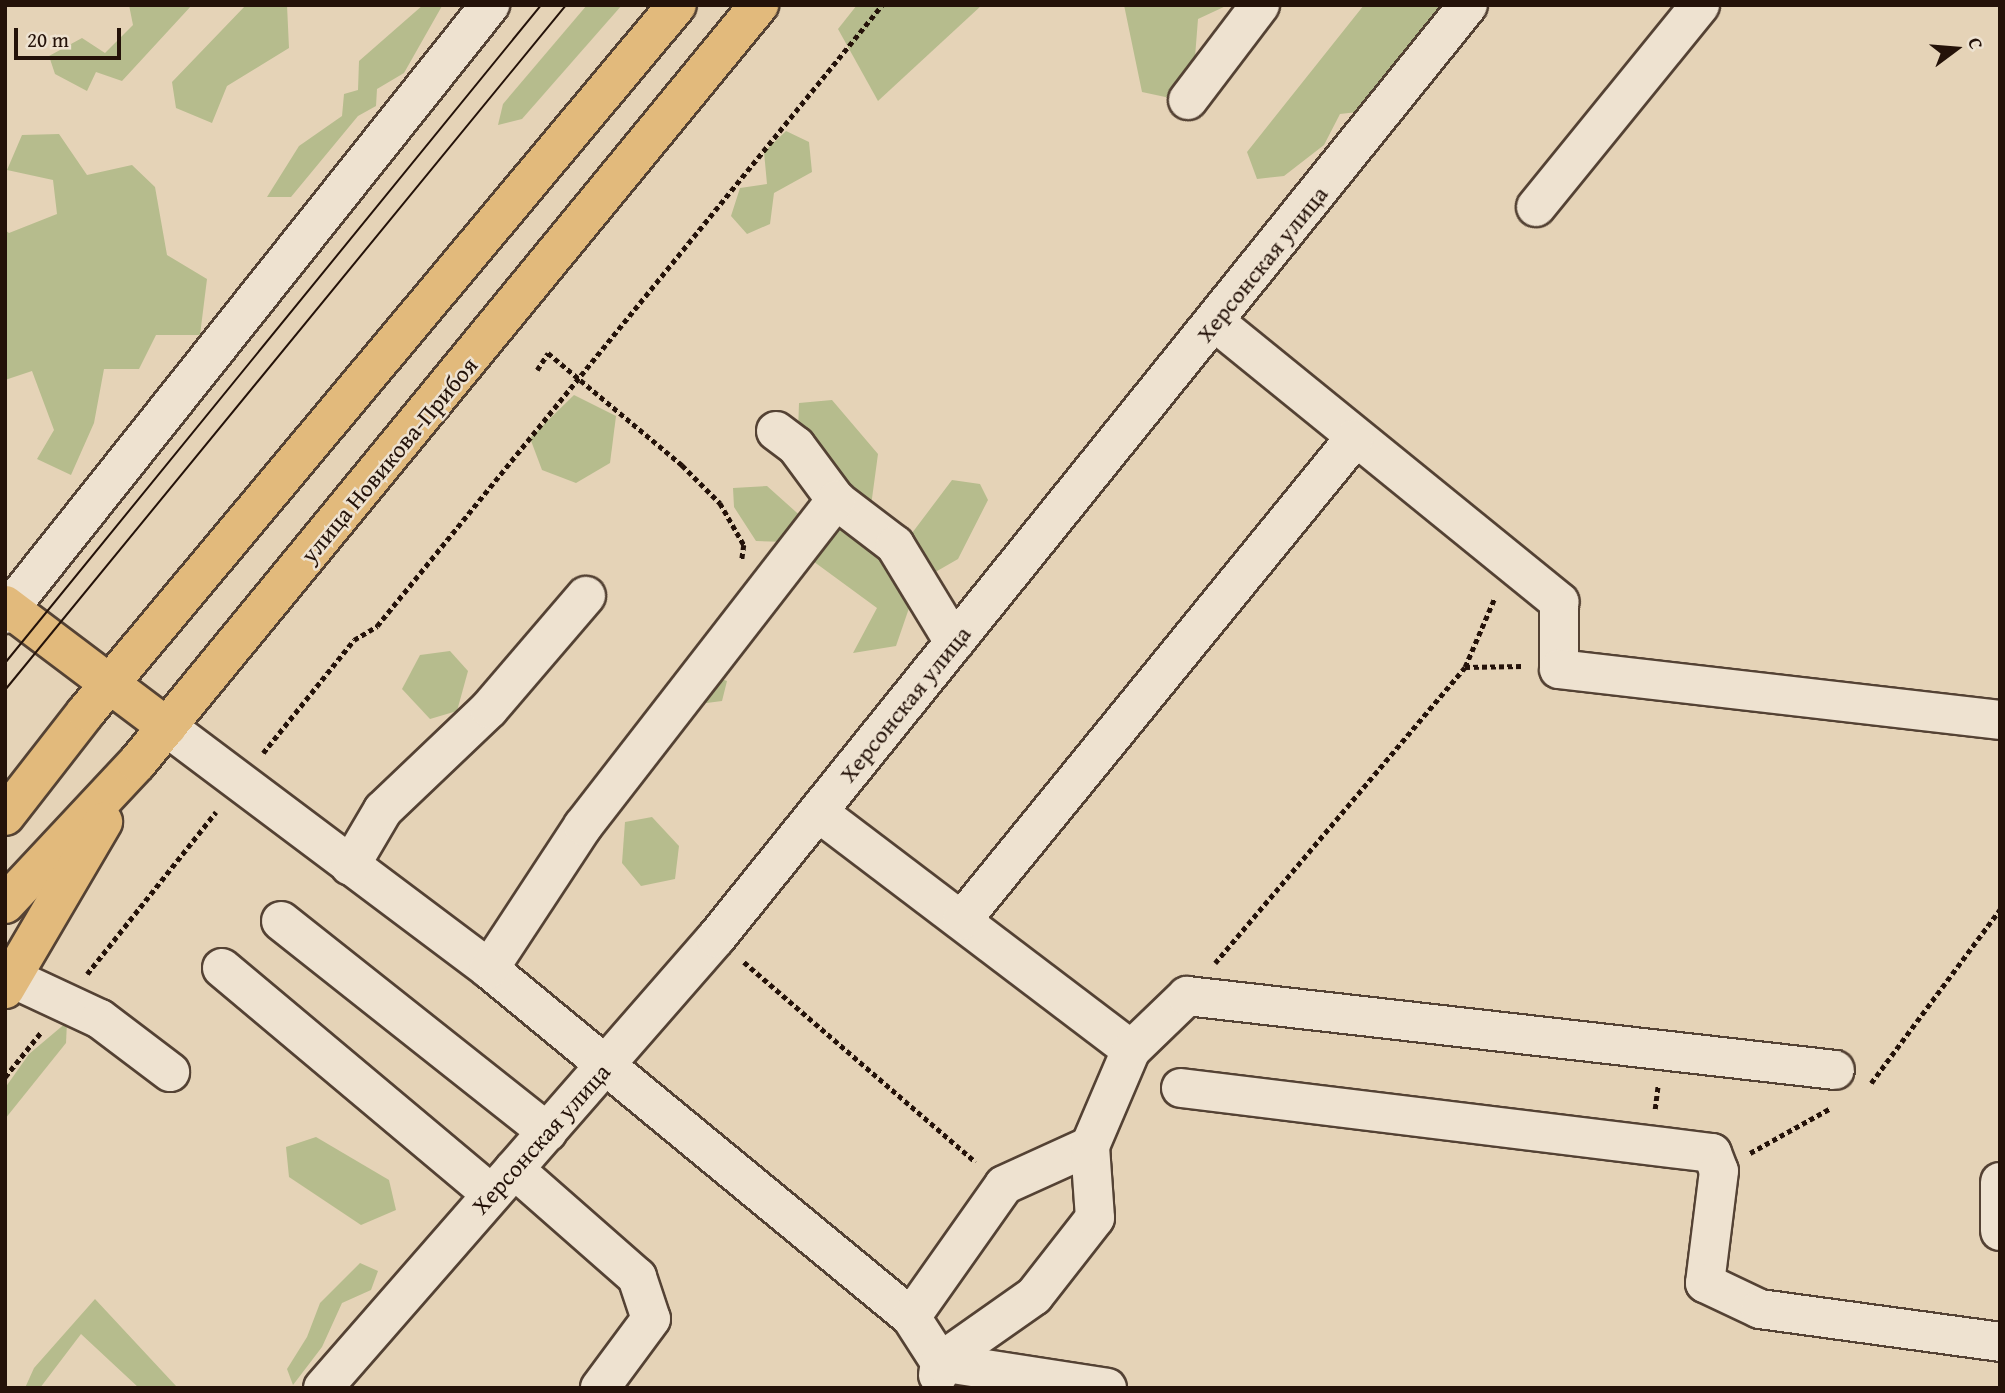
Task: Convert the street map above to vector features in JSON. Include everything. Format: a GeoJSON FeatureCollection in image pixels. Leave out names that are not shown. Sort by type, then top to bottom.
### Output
{"type":"FeatureCollection","features":[{"type":"Feature","properties":{"kind":"main road"},"geometry":{"type":"LineString","coordinates":[[5,816],[110,683],[677,5]]}},
{"type":"Feature","properties":{"kind":"main road","name":"улица Новикова-Прибоя"},"geometry":{"type":"LineString","coordinates":[[5,904],[137,763],[760,5]]}},
{"type":"Feature","properties":{"kind":"main road"},"geometry":{"type":"LineString","coordinates":[[7,609],[167,727]]}},
{"type":"Feature","properties":{"kind":"main road"},"geometry":{"type":"LineString","coordinates":[[5,774],[86,712]]}},
{"type":"Feature","properties":{"kind":"main road"},"geometry":{"type":"LineString","coordinates":[[8,984],[137,763]]}},
{"type":"Feature","properties":{"kind":"street"},"geometry":{"type":"LineString","coordinates":[[7,609],[490,5]]}},
{"type":"Feature","properties":{"kind":"street"},"geometry":{"type":"LineString","coordinates":[[1188,100],[1260,5]]}},
{"type":"Feature","properties":{"kind":"street"},"geometry":{"type":"LineString","coordinates":[[1536,207],[1700,5]]}},
{"type":"Feature","properties":{"kind":"street","name":"Херсонская улица"},"geometry":{"type":"LineString","coordinates":[[323,1388],[716,938],[1215,322],[1457,9]]}},
{"type":"Feature","properties":{"kind":"street"},"geometry":{"type":"LineString","coordinates":[[1215,322],[1354,439],[1559,602],[1559,669],[2000,720]]}},
{"type":"Feature","properties":{"kind":"street"},"geometry":{"type":"LineString","coordinates":[[776,431],[796,446],[836,500],[895,545],[954,642]]}},
{"type":"Feature","properties":{"kind":"street"},"geometry":{"type":"LineString","coordinates":[[962,920],[1354,439]]}},
{"type":"Feature","properties":{"kind":"street"},"geometry":{"type":"LineString","coordinates":[[489,970],[583,826],[836,500]]}},
{"type":"Feature","properties":{"kind":"street"},"geometry":{"type":"LineString","coordinates":[[350,866],[383,810],[489,709],[586,596]]}},
{"type":"Feature","properties":{"kind":"street"},"geometry":{"type":"LineString","coordinates":[[167,727],[489,970],[911,1317],[938,1375]]}},
{"type":"Feature","properties":{"kind":"street"},"geometry":{"type":"LineString","coordinates":[[818,812],[1130,1050]]}},
{"type":"Feature","properties":{"kind":"street"},"geometry":{"type":"LineString","coordinates":[[281,921],[547,1132]]}},
{"type":"Feature","properties":{"kind":"street"},"geometry":{"type":"LineString","coordinates":[[222,968],[503,1181],[637,1277],[650,1319],[600,1388]]}},
{"type":"Feature","properties":{"kind":"street"},"geometry":{"type":"LineString","coordinates":[[8,984],[65,1002],[100,1020],[170,1072]]}},
{"type":"Feature","properties":{"kind":"street"},"geometry":{"type":"LineString","coordinates":[[938,1375],[1034,1296],[1095,1219],[1090,1146],[1130,1050],[1187,996],[1664,1051],[1846,1088]]}},
{"type":"Feature","properties":{"kind":"street"},"geometry":{"type":"LineString","coordinates":[[1181,1088],[1712,1153],[1719,1171],[1705,1283],[1760,1309],[2000,1342]]}},
{"type":"Feature","properties":{"kind":"street"},"geometry":{"type":"LineString","coordinates":[[911,1317],[1004,1185],[1090,1146]]}},
{"type":"Feature","properties":{"kind":"street"},"geometry":{"type":"LineString","coordinates":[[2000,1182],[2000,1231]]}},
{"type":"Feature","properties":{"kind":"street"},"geometry":{"type":"LineString","coordinates":[[938,1375],[1107,1388]]}},
{"type":"Feature","properties":{"kind":"path"},"geometry":{"type":"LineString","coordinates":[[5,1077],[354,640],[377,626],[579,381],[882,5]]}},
{"type":"Feature","properties":{"kind":"path"},"geometry":{"type":"LineString","coordinates":[[537,370],[548,353],[682,465],[720,503],[744,545],[739,571]]}},
{"type":"Feature","properties":{"kind":"path"},"geometry":{"type":"LineString","coordinates":[[1187,996],[1465,667],[1510,563]]}},
{"type":"Feature","properties":{"kind":"path"},"geometry":{"type":"LineString","coordinates":[[1465,667],[1559,669]]}},
{"type":"Feature","properties":{"kind":"path"},"geometry":{"type":"LineString","coordinates":[[1719,1171],[1846,1088],[2000,909]]}},
{"type":"Feature","properties":{"kind":"path"},"geometry":{"type":"LineString","coordinates":[[716,938],[1004,1185]]}},
{"type":"Feature","properties":{"kind":"path"},"geometry":{"type":"LineString","coordinates":[[1649,1146],[1664,1051]]}},
{"type":"Feature","properties":{"kind":"green space"},"geometry":{"type":"Polygon","coordinates":[[[129,5],[192,5],[122,81],[96,72],[87,91],[55,74],[49,56],[82,38],[105,53],[133,25],[129,5]]]}},
{"type":"Feature","properties":{"kind":"green space"},"geometry":{"type":"Polygon","coordinates":[[[246,5],[287,5],[289,48],[227,86],[212,123],[176,108],[172,82],[246,5]]]}},
{"type":"Feature","properties":{"kind":"green space"},"geometry":{"type":"Polygon","coordinates":[[[423,5],[442,6],[404,73],[377,89],[376,106],[358,116],[291,197],[267,197],[299,146],[342,116],[344,94],[358,90],[359,61],[423,5]]]}},
{"type":"Feature","properties":{"kind":"green space"},"geometry":{"type":"Polygon","coordinates":[[[587,5],[622,5],[522,119],[498,125],[503,104],[587,5]]]}},
{"type":"Feature","properties":{"kind":"green space"},"geometry":{"type":"Polygon","coordinates":[[[857,5],[982,5],[878,101],[838,29],[857,5]]]}},
{"type":"Feature","properties":{"kind":"green space"},"geometry":{"type":"Polygon","coordinates":[[[1124,5],[1228,5],[1198,19],[1194,70],[1170,98],[1142,92],[1124,5]]]}},
{"type":"Feature","properties":{"kind":"green space"},"geometry":{"type":"Polygon","coordinates":[[[1364,5],[1453,5],[1393,64],[1392,91],[1375,110],[1340,114],[1324,145],[1284,176],[1257,179],[1247,152],[1364,5]]]}},
{"type":"Feature","properties":{"kind":"green space"},"geometry":{"type":"Polygon","coordinates":[[[786,131],[809,142],[812,172],[774,193],[770,224],[747,234],[731,216],[740,188],[767,184],[764,152],[786,131]]]}},
{"type":"Feature","properties":{"kind":"green space"},"geometry":{"type":"Polygon","coordinates":[[[59,134],[87,175],[132,165],[155,187],[167,255],[207,279],[200,335],[156,335],[139,369],[104,369],[94,423],[71,475],[37,459],[54,430],[32,371],[5,380],[5,230],[9,233],[57,214],[53,180],[7,170],[22,135],[59,134]]]}},
{"type":"Feature","properties":{"kind":"green space"},"geometry":{"type":"Polygon","coordinates":[[[574,395],[616,416],[610,463],[576,483],[542,470],[530,438],[574,395]]]}},
{"type":"Feature","properties":{"kind":"green space"},"geometry":{"type":"Polygon","coordinates":[[[832,400],[878,454],[868,528],[897,553],[952,480],[980,484],[988,500],[958,559],[918,582],[896,646],[853,653],[877,608],[787,542],[756,541],[734,507],[733,488],[767,486],[805,520],[841,506],[798,432],[799,403],[832,400]]]}},
{"type":"Feature","properties":{"kind":"green space"},"geometry":{"type":"Polygon","coordinates":[[[450,651],[468,671],[457,711],[430,719],[402,689],[420,655],[450,651]]]}},
{"type":"Feature","properties":{"kind":"green space"},"geometry":{"type":"Polygon","coordinates":[[[692,668],[727,681],[722,701],[660,709],[692,668]]]}},
{"type":"Feature","properties":{"kind":"green space"},"geometry":{"type":"Polygon","coordinates":[[[652,817],[679,846],[675,879],[641,886],[622,863],[625,822],[652,817]]]}},
{"type":"Feature","properties":{"kind":"green space"},"geometry":{"type":"Polygon","coordinates":[[[67,1022],[66,1043],[5,1119],[5,1088],[29,1054],[67,1022]]]}},
{"type":"Feature","properties":{"kind":"green space"},"geometry":{"type":"Polygon","coordinates":[[[316,1137],[389,1180],[396,1210],[361,1225],[289,1177],[286,1147],[316,1137]]]}},
{"type":"Feature","properties":{"kind":"green space"},"geometry":{"type":"Polygon","coordinates":[[[360,1263],[378,1271],[371,1290],[342,1303],[322,1347],[293,1385],[287,1369],[307,1337],[320,1303],[360,1263]]]}},
{"type":"Feature","properties":{"kind":"green space"},"geometry":{"type":"Polygon","coordinates":[[[95,1299],[177,1388],[139,1388],[81,1334],[40,1388],[25,1388],[34,1368],[95,1299]]]}},
{"type":"Feature","properties":{"kind":"tram line"},"geometry":{"type":"LineString","coordinates":[[5,663],[541,5]]}},
{"type":"Feature","properties":{"kind":"tram line"},"geometry":{"type":"LineString","coordinates":[[5,690],[566,5]]}}]}
